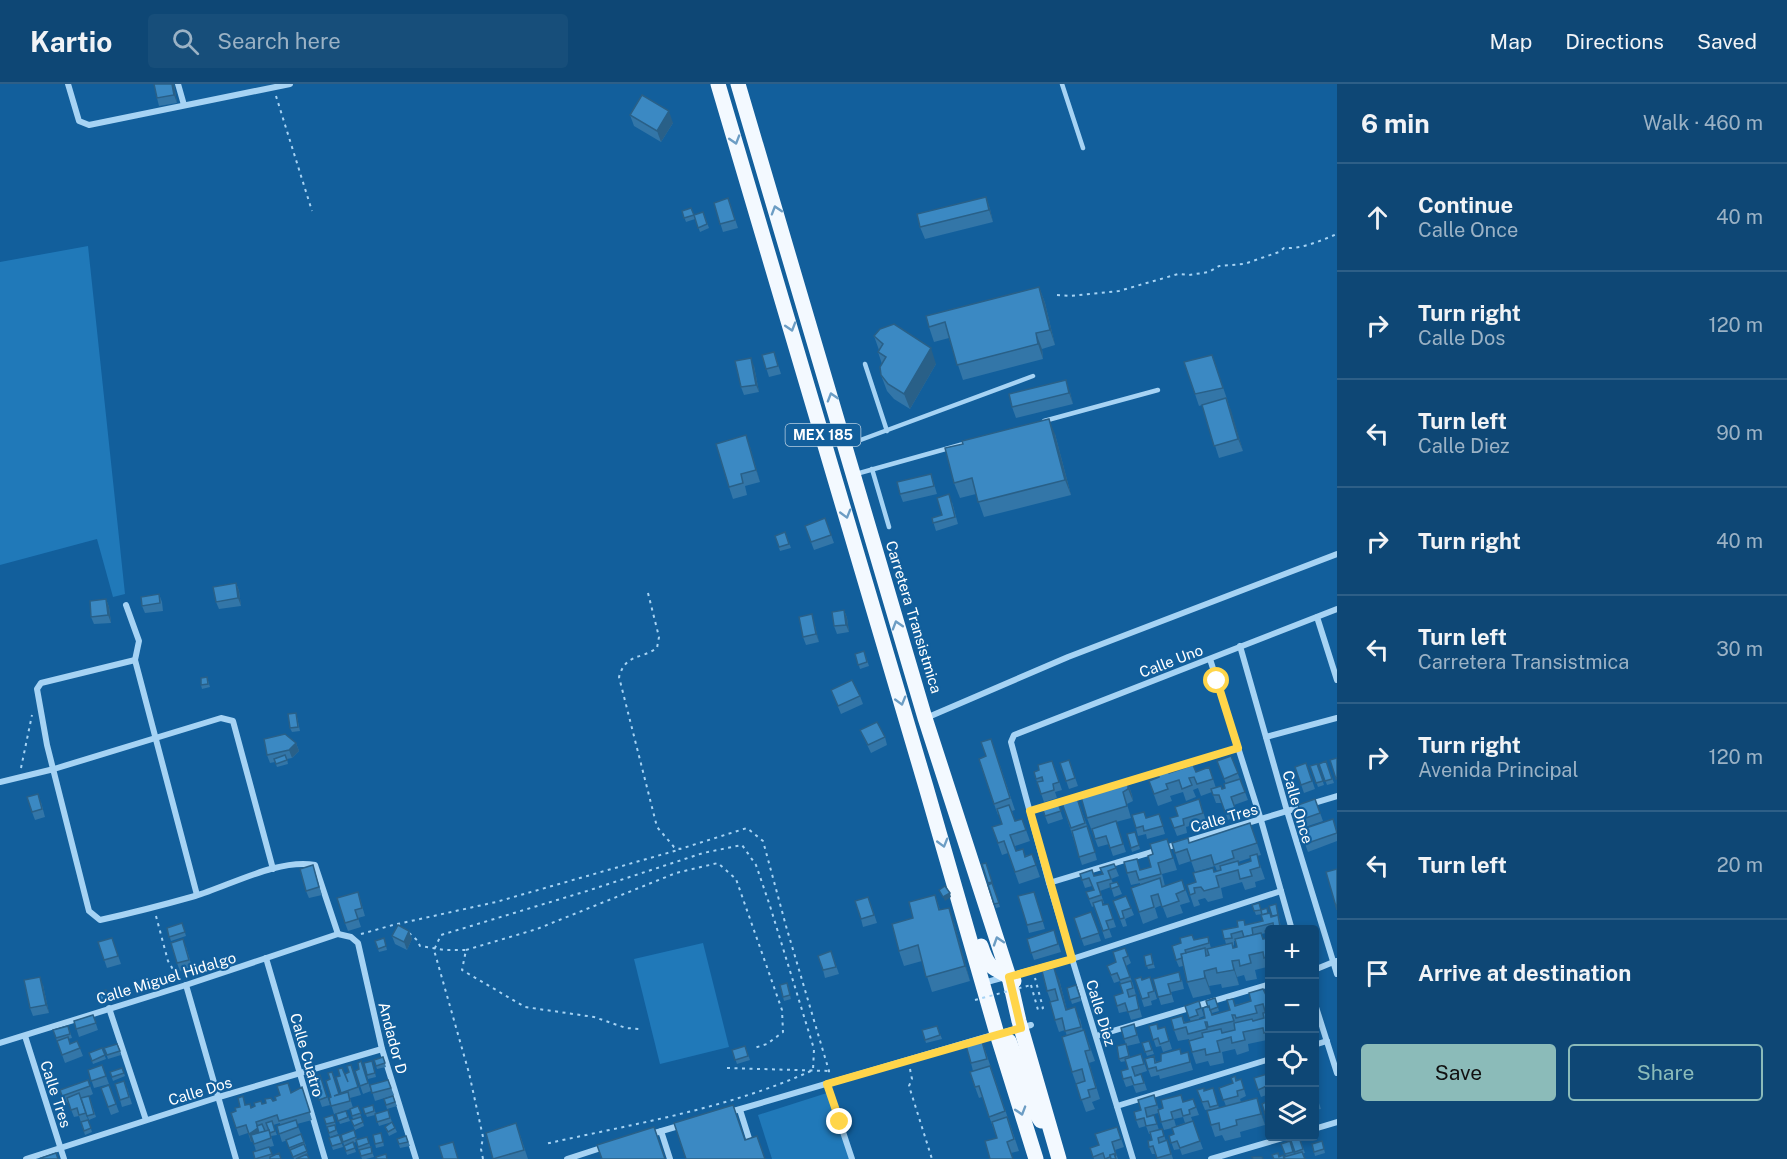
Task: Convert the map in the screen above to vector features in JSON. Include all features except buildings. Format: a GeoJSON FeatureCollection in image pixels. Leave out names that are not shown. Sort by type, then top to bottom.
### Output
{"type":"FeatureCollection","features":[{"type":"Feature","properties":{"kind":"main road","name":"MEX 185"},"geometry":{"type":"LineString","coordinates":[[718,84],[997,1034],[1036,1159]]}},
{"type":"Feature","properties":{"kind":"main road","name":"Carretera Transistmica"},"geometry":{"type":"LineString","coordinates":[[738,84],[925,718],[1009,977]]}},
{"type":"Feature","properties":{"kind":"main road"},"geometry":{"type":"LineString","coordinates":[[952,875],[961,887],[987,963],[1019,986],[1026,1027],[1055,1112],[1053,1136],[1059,1159]]}},
{"type":"Feature","properties":{"kind":"main road"},"geometry":{"type":"LineString","coordinates":[[997,1034],[1009,1041],[1036,1115],[1053,1136]]}},
{"type":"Feature","properties":{"kind":"street"},"geometry":{"type":"LineString","coordinates":[[68,84],[79,121],[89,125],[287,84]]}},
{"type":"Feature","properties":{"kind":"street"},"geometry":{"type":"LineString","coordinates":[[178,84],[184,105]]}},
{"type":"Feature","properties":{"kind":"street"},"geometry":{"type":"LineString","coordinates":[[925,718],[1068,657],[1337,554]]}},
{"type":"Feature","properties":{"kind":"street"},"geometry":{"type":"LineString","coordinates":[[126,605],[139,641],[135,660],[197,896]]}},
{"type":"Feature","properties":{"kind":"street","name":"Calle Uno"},"geometry":{"type":"LineString","coordinates":[[1014,735],[1337,609]]}},
{"type":"Feature","properties":{"kind":"street"},"geometry":{"type":"LineString","coordinates":[[1317,617],[1337,681]]}},
{"type":"Feature","properties":{"kind":"street","name":"Calle Once"},"geometry":{"type":"LineString","coordinates":[[1240,646],[1337,974]]}},
{"type":"Feature","properties":{"kind":"street"},"geometry":{"type":"LineString","coordinates":[[1210,659],[1261,820],[1291,925]]}},
{"type":"Feature","properties":{"kind":"street"},"geometry":{"type":"LineString","coordinates":[[135,660],[41,683],[37,689],[89,911],[100,920],[153,908],[197,896],[273,869],[303,862],[315,865],[338,934],[351,937]]}},
{"type":"Feature","properties":{"kind":"street"},"geometry":{"type":"LineString","coordinates":[[0,782],[54,769],[221,718],[233,721],[273,869]]}},
{"type":"Feature","properties":{"kind":"street"},"geometry":{"type":"LineString","coordinates":[[1266,737],[1337,718]]}},
{"type":"Feature","properties":{"kind":"street","name":"Calle Diez"},"geometry":{"type":"LineString","coordinates":[[1014,735],[1011,742],[1049,883],[1133,1159]]}},
{"type":"Feature","properties":{"kind":"street"},"geometry":{"type":"LineString","coordinates":[[1030,811],[1238,748]]}},
{"type":"Feature","properties":{"kind":"street","name":"Calle Tres"},"geometry":{"type":"LineString","coordinates":[[1049,883],[1337,796]]}},
{"type":"Feature","properties":{"kind":"street"},"geometry":{"type":"LineString","coordinates":[[983,983],[1072,959],[1281,891]]}},
{"type":"Feature","properties":{"kind":"street","name":"Calle Miguel Hidalgo"},"geometry":{"type":"LineString","coordinates":[[0,1042],[186,985],[338,934]]}},
{"type":"Feature","properties":{"kind":"street","name":"Andador D"},"geometry":{"type":"LineString","coordinates":[[351,937],[358,943],[382,1049],[416,1159]]}},
{"type":"Feature","properties":{"kind":"street","name":"Calle Cuatro"},"geometry":{"type":"LineString","coordinates":[[266,958],[325,1159]]}},
{"type":"Feature","properties":{"kind":"street"},"geometry":{"type":"LineString","coordinates":[[1319,968],[1335,961]]}},
{"type":"Feature","properties":{"kind":"street"},"geometry":{"type":"LineString","coordinates":[[186,985],[236,1159]]}},
{"type":"Feature","properties":{"kind":"street"},"geometry":{"type":"LineString","coordinates":[[1096,1036],[1265,985]]}},
{"type":"Feature","properties":{"kind":"street"},"geometry":{"type":"LineString","coordinates":[[109,1008],[146,1120]]}},
{"type":"Feature","properties":{"kind":"street"},"geometry":{"type":"LineString","coordinates":[[1319,1016],[1337,1073]]}},
{"type":"Feature","properties":{"kind":"street"},"geometry":{"type":"LineString","coordinates":[[717,1116],[1026,1027]]}},
{"type":"Feature","properties":{"kind":"street","name":"Calle Tres"},"geometry":{"type":"LineString","coordinates":[[25,1036],[64,1159]]}},
{"type":"Feature","properties":{"kind":"street"},"geometry":{"type":"LineString","coordinates":[[1319,1043],[1327,1041]]}},
{"type":"Feature","properties":{"kind":"street","name":"Calle Dos"},"geometry":{"type":"LineString","coordinates":[[26,1159],[219,1097],[382,1049]]}},
{"type":"Feature","properties":{"kind":"street"},"geometry":{"type":"LineString","coordinates":[[1117,1106],[1265,1060]]}},
{"type":"Feature","properties":{"kind":"street"},"geometry":{"type":"LineString","coordinates":[[827,1084],[852,1159]]}},
{"type":"Feature","properties":{"kind":"street"},"geometry":{"type":"LineString","coordinates":[[740,1110],[751,1145]]}},
{"type":"Feature","properties":{"kind":"street"},"geometry":{"type":"LineString","coordinates":[[640,1137],[695,1122]]}},
{"type":"Feature","properties":{"kind":"street"},"geometry":{"type":"LineString","coordinates":[[1319,1127],[1337,1122]]}},
{"type":"Feature","properties":{"kind":"street"},"geometry":{"type":"LineString","coordinates":[[661,1131],[670,1159]]}},
{"type":"Feature","properties":{"kind":"street"},"geometry":{"type":"LineString","coordinates":[[1211,1159],[1274,1141]]}},
{"type":"Feature","properties":{"kind":"street"},"geometry":{"type":"LineString","coordinates":[[567,1159],[589,1156],[609,1146]]}},
{"type":"Feature","properties":{"kind":"lane"},"geometry":{"type":"LineString","coordinates":[[1062,84],[1083,148]]}},
{"type":"Feature","properties":{"kind":"lane"},"geometry":{"type":"LineString","coordinates":[[865,364],[887,431]]}},
{"type":"Feature","properties":{"kind":"lane"},"geometry":{"type":"LineString","coordinates":[[846,446],[1033,376]]}},
{"type":"Feature","properties":{"kind":"lane"},"geometry":{"type":"LineString","coordinates":[[1032,424],[1158,390]]}},
{"type":"Feature","properties":{"kind":"lane"},"geometry":{"type":"LineString","coordinates":[[854,474],[975,440]]}},
{"type":"Feature","properties":{"kind":"lane"},"geometry":{"type":"LineString","coordinates":[[872,469],[890,527]]}},
{"type":"Feature","properties":{"kind":"path"},"geometry":{"type":"LineString","coordinates":[[273,87],[312,211]]}},
{"type":"Feature","properties":{"kind":"path"},"geometry":{"type":"LineString","coordinates":[[1058,295],[1119,291],[1178,274],[1209,272],[1219,266],[1244,264],[1279,252],[1284,248],[1321,241],[1337,234]]}},
{"type":"Feature","properties":{"kind":"path"},"geometry":{"type":"LineString","coordinates":[[648,593],[659,638],[657,648],[628,660],[622,666],[619,677],[657,827],[674,848],[680,849]]}},
{"type":"Feature","properties":{"kind":"path"},"geometry":{"type":"LineString","coordinates":[[19,779],[33,710]]}},
{"type":"Feature","properties":{"kind":"path"},"geometry":{"type":"LineString","coordinates":[[351,937],[393,925],[496,902],[747,828],[763,841],[829,1071],[827,1084]]}},
{"type":"Feature","properties":{"kind":"path"},"geometry":{"type":"LineString","coordinates":[[483,1159],[481,1149],[483,1137],[469,1073],[435,948],[441,935],[703,853],[742,845],[756,865],[814,1049],[813,1070]]}},
{"type":"Feature","properties":{"kind":"path"},"geometry":{"type":"LineString","coordinates":[[404,930],[417,940],[420,946],[466,950],[537,929],[676,873],[718,863],[736,879],[782,1010],[783,1032],[767,1044],[754,1048]]}},
{"type":"Feature","properties":{"kind":"path"},"geometry":{"type":"LineString","coordinates":[[153,908],[168,961],[176,977],[186,985]]}},
{"type":"Feature","properties":{"kind":"path"},"geometry":{"type":"LineString","coordinates":[[393,925],[399,928]]}},
{"type":"Feature","properties":{"kind":"path"},"geometry":{"type":"LineString","coordinates":[[466,950],[462,970],[525,1007],[594,1017],[626,1028],[640,1029]]}},
{"type":"Feature","properties":{"kind":"path"},"geometry":{"type":"LineString","coordinates":[[975,1000],[1031,985],[1038,1010],[1043,1008],[1032,970]]}},
{"type":"Feature","properties":{"kind":"path"},"geometry":{"type":"LineString","coordinates":[[907,1061],[912,1079],[909,1086],[932,1159]]}},
{"type":"Feature","properties":{"kind":"path"},"geometry":{"type":"LineString","coordinates":[[727,1068],[829,1071]]}},
{"type":"Feature","properties":{"kind":"path"},"geometry":{"type":"LineString","coordinates":[[545,1144],[729,1101],[813,1070]]}},
{"type":"Feature","properties":{"kind":"shaded area"},"geometry":{"type":"Polygon","coordinates":[[[88,246],[125,594],[113,597],[97,539],[0,565],[0,262],[88,246]]]}},
{"type":"Feature","properties":{"kind":"shaded area"},"geometry":{"type":"Polygon","coordinates":[[[703,943],[729,1047],[660,1064],[634,959],[703,943]]]}},
{"type":"Feature","properties":{"kind":"shaded area"},"geometry":{"type":"Polygon","coordinates":[[[830,1092],[851,1159],[772,1159],[758,1115],[830,1092]]]}},
{"type":"Feature","properties":{"kind":"route"},"geometry":{"type":"LineString","coordinates":[[840,1122],[827,1084],[986,1036],[1021,1028],[1009,977],[1072,959],[1030,811],[1238,748],[1217,681]]}}]}
